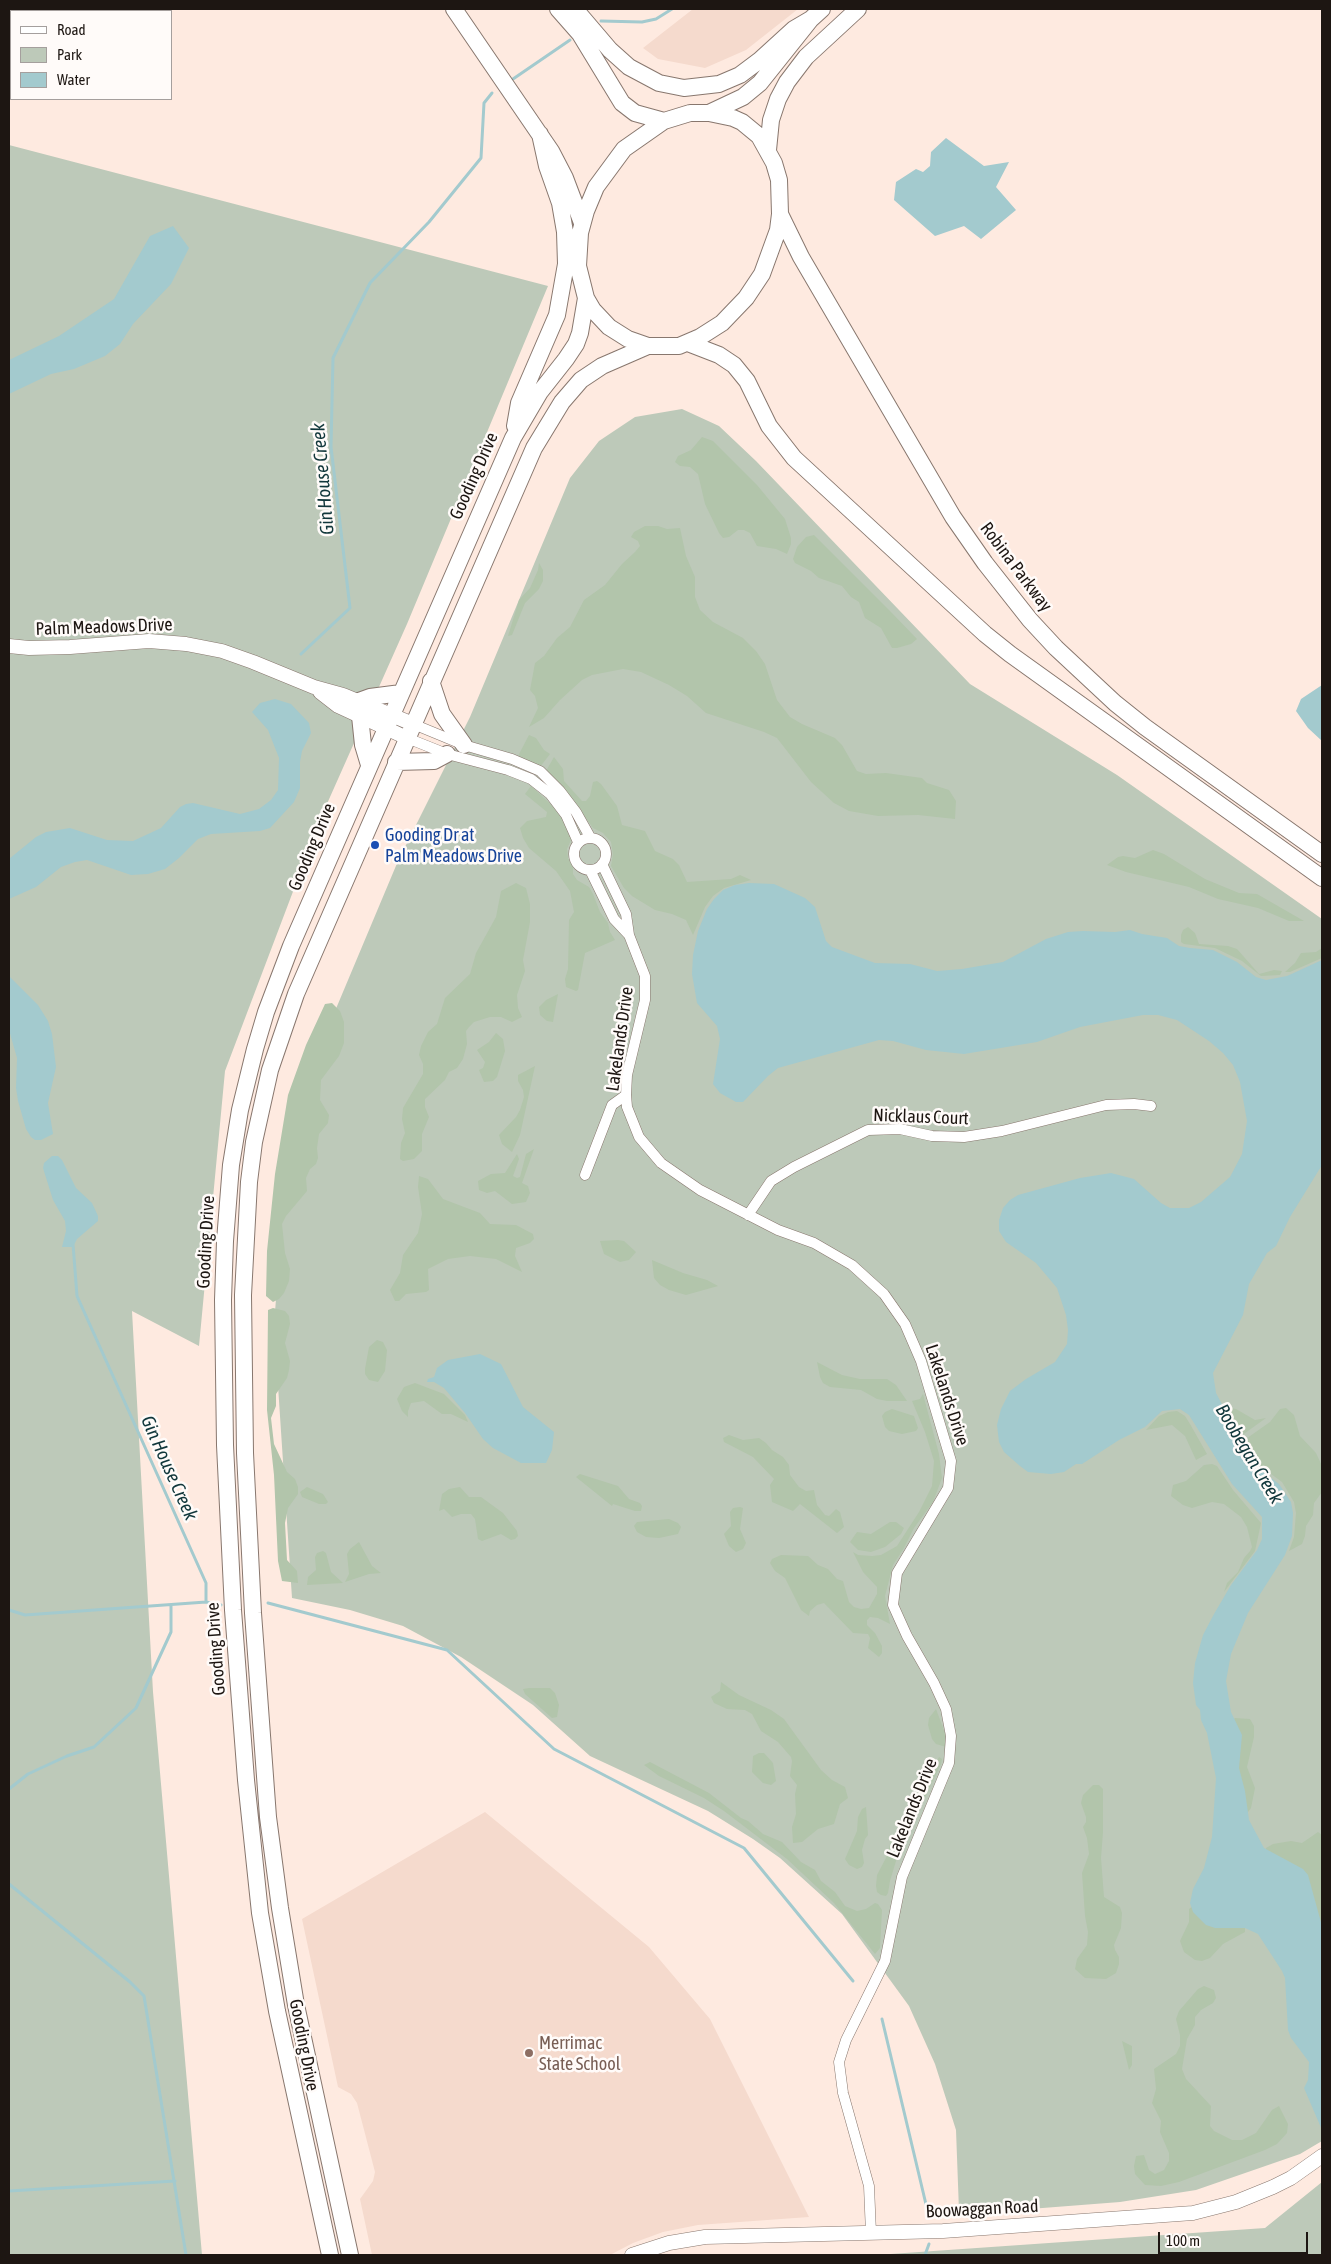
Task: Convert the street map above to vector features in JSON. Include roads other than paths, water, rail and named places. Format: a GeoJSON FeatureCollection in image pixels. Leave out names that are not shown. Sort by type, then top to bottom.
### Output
{"type":"FeatureCollection","features":[{"type":"Feature","properties":{"kind":"main road"},"geometry":{"type":"LineString","coordinates":[[454,9],[540,134],[565,178],[582,223]]}},
{"type":"Feature","properties":{"kind":"main road"},"geometry":{"type":"LineString","coordinates":[[558,9],[586,42],[622,103],[635,113],[664,121]]}},
{"type":"Feature","properties":{"kind":"main road"},"geometry":{"type":"LineString","coordinates":[[575,9],[610,50],[633,70],[659,83],[684,88],[719,84],[740,74],[760,60],[794,29],[817,14]]}},
{"type":"Feature","properties":{"kind":"main road"},"geometry":{"type":"LineString","coordinates":[[768,150],[771,120],[787,82],[806,57],[858,9]]}},
{"type":"Feature","properties":{"kind":"main road"},"geometry":{"type":"LineString","coordinates":[[710,112],[742,97],[760,83],[817,14]]}},
{"type":"Feature","properties":{"kind":"main road"},"geometry":{"type":"LineString","coordinates":[[710,112],[742,122],[759,136],[768,150],[780,180],[780,214],[773,247],[767,263],[746,298],[717,326],[688,343],[669,347],[648,346],[628,339],[600,319],[586,298],[578,266],[578,243],[582,223],[596,187],[613,161],[636,139],[664,121],[690,113],[710,112]]}},
{"type":"Feature","properties":{"kind":"main road"},"geometry":{"type":"LineString","coordinates":[[513,438],[519,403],[557,315],[566,264],[566,232],[560,203],[547,166],[540,134]]}},
{"type":"Feature","properties":{"kind":"main road","name":"Robina Parkway"},"geometry":{"type":"LineString","coordinates":[[780,214],[801,257],[953,517],[990,570],[1030,620],[1084,675],[1130,715],[1322,854]]}},
{"type":"Feature","properties":{"kind":"main road","name":"Gooding Drive"},"geometry":{"type":"LineString","coordinates":[[330,2255],[277,2011],[260,1912],[253,1852],[233,1610],[225,1445],[223,1300],[231,1165],[240,1110],[255,1049],[276,985],[368,765],[513,438],[540,392],[576,344],[580,333],[586,298]]}},
{"type":"Feature","properties":{"kind":"main road"},"geometry":{"type":"LineString","coordinates":[[688,343],[718,355],[734,365],[747,381],[769,426],[794,458],[985,634],[1010,654],[1322,878]]}},
{"type":"Feature","properties":{"kind":"main road","name":"Gooding Drive"},"geometry":{"type":"LineString","coordinates":[[350,2255],[294,1997],[269,1826],[253,1613],[245,1453],[244,1286],[249,1182],[254,1142],[270,1070],[296,994],[534,448],[552,417],[572,390],[591,373],[612,361],[648,346]]}},
{"type":"Feature","properties":{"kind":"main road","name":"Palm Meadows Drive"},"geometry":{"type":"LineString","coordinates":[[9,646],[29,648],[70,647],[149,641],[186,644],[222,651],[314,687],[338,706],[359,709],[410,731]]}},
{"type":"Feature","properties":{"kind":"main road"},"geometry":{"type":"LineString","coordinates":[[431,681],[442,714],[464,745]]}},
{"type":"Feature","properties":{"kind":"main road"},"geometry":{"type":"LineString","coordinates":[[368,765],[363,745],[359,709],[370,696],[401,693]]}},
{"type":"Feature","properties":{"kind":"main road"},"geometry":{"type":"LineString","coordinates":[[396,762],[434,761],[447,754]]}},
{"type":"Feature","properties":{"kind":"main road","name":"Boowaggan Road"},"geometry":{"type":"LineString","coordinates":[[632,2255],[669,2243],[705,2237],[871,2233],[1005,2227],[1192,2213],[1236,2202],[1273,2187],[1322,2156]]}},
{"type":"Feature","properties":{"kind":"street"},"geometry":{"type":"LineString","coordinates":[[410,731],[512,759],[540,771],[560,791],[576,812],[590,837],[603,844],[606,854],[602,864],[590,870],[581,867],[575,860],[574,851],[578,842],[590,837]]}},
{"type":"Feature","properties":{"kind":"street"},"geometry":{"type":"LineString","coordinates":[[410,731],[447,754],[508,770],[531,779],[550,794],[566,814],[578,842]]}},
{"type":"Feature","properties":{"kind":"street"},"geometry":{"type":"LineString","coordinates":[[602,864],[626,914],[629,934]]}},
{"type":"Feature","properties":{"kind":"street"},"geometry":{"type":"LineString","coordinates":[[590,870],[614,919],[629,934]]}},
{"type":"Feature","properties":{"kind":"street","name":"Lakelands Drive"},"geometry":{"type":"LineString","coordinates":[[629,934],[645,976],[644,1000],[627,1075],[626,1094],[627,1107],[639,1137],[661,1163],[700,1190],[778,1230],[814,1243],[852,1265],[884,1294],[905,1324],[921,1361],[951,1461],[948,1488],[897,1573],[893,1605],[907,1636],[934,1683],[946,1709],[951,1736],[949,1763],[902,1877],[886,1961],[846,2040],[839,2062],[843,2093],[869,2186],[871,2233]]}},
{"type":"Feature","properties":{"kind":"street"},"geometry":{"type":"LineString","coordinates":[[585,1176],[612,1105],[626,1094]]}},
{"type":"Feature","properties":{"kind":"street","name":"Nicklaus Court"},"geometry":{"type":"LineString","coordinates":[[748,1215],[770,1181],[794,1166],[868,1130],[900,1129],[932,1136],[964,1137],[1002,1131],[1106,1105],[1134,1104],[1151,1106]]}},
{"type":"Feature","properties":{"kind":"water"},"geometry":{"type":"Polygon","coordinates":[[[946,138],[984,166],[1009,162],[996,187],[1016,210],[981,239],[964,226],[935,236],[894,200],[896,182],[916,169],[923,172],[930,166],[931,152],[946,138]]]}},
{"type":"Feature","properties":{"kind":"water"},"geometry":{"type":"Polygon","coordinates":[[[173,226],[189,248],[171,284],[133,324],[120,344],[105,356],[74,369],[51,374],[9,394],[9,360],[59,336],[114,299],[150,236],[173,226]]]}},
{"type":"Feature","properties":{"kind":"water"},"geometry":{"type":"Polygon","coordinates":[[[1322,685],[1322,741],[1308,728],[1296,711],[1301,699],[1322,685]]]}},
{"type":"Feature","properties":{"kind":"water"},"geometry":{"type":"Polygon","coordinates":[[[275,699],[291,704],[309,723],[311,733],[302,751],[300,788],[294,802],[270,828],[260,831],[211,834],[198,839],[165,869],[148,874],[131,875],[87,860],[75,862],[61,867],[36,887],[9,899],[9,859],[36,837],[46,832],[70,828],[107,840],[133,841],[161,828],[180,807],[186,804],[193,803],[240,814],[259,809],[271,800],[278,790],[279,758],[268,730],[252,712],[260,703],[275,699]]]}},
{"type":"Feature","properties":{"kind":"water","name":"Boobegan Creek"},"geometry":{"type":"Polygon","coordinates":[[[749,883],[774,884],[805,898],[815,907],[826,941],[832,947],[875,963],[910,964],[937,971],[962,969],[1003,962],[1046,939],[1068,932],[1115,932],[1130,930],[1167,938],[1179,946],[1213,950],[1237,962],[1256,977],[1266,980],[1287,976],[1322,960],[1322,1165],[1290,1217],[1276,1246],[1267,1253],[1249,1284],[1243,1315],[1213,1373],[1216,1393],[1246,1450],[1263,1472],[1279,1484],[1291,1502],[1293,1513],[1292,1536],[1285,1555],[1248,1613],[1231,1654],[1226,1681],[1231,1712],[1242,1735],[1239,1768],[1245,1791],[1249,1820],[1264,1848],[1303,1869],[1308,1875],[1322,1926],[1322,2130],[1304,2088],[1308,2080],[1309,2062],[1291,2038],[1288,2030],[1285,1978],[1282,1971],[1258,1934],[1245,1928],[1215,1928],[1206,1925],[1193,1912],[1190,1903],[1193,1889],[1204,1868],[1212,1837],[1216,1778],[1207,1733],[1201,1720],[1200,1710],[1196,1705],[1193,1683],[1195,1663],[1203,1635],[1214,1614],[1231,1585],[1257,1550],[1262,1539],[1262,1517],[1232,1484],[1189,1415],[1180,1409],[1162,1411],[1145,1427],[1119,1440],[1082,1464],[1076,1464],[1064,1472],[1051,1474],[1028,1472],[1004,1452],[999,1442],[997,1425],[1001,1409],[1010,1391],[1055,1362],[1067,1344],[1068,1330],[1066,1315],[1057,1288],[1036,1263],[1006,1242],[999,1231],[999,1220],[1003,1208],[1018,1195],[1080,1178],[1111,1173],[1134,1179],[1161,1203],[1170,1208],[1189,1208],[1201,1202],[1230,1177],[1242,1154],[1247,1121],[1240,1082],[1233,1065],[1209,1041],[1177,1020],[1158,1015],[1143,1015],[1080,1027],[1037,1042],[964,1054],[926,1050],[893,1041],[879,1040],[778,1068],[743,1102],[736,1102],[720,1093],[713,1084],[720,1039],[717,1026],[697,1003],[692,974],[693,955],[698,931],[707,909],[714,899],[723,890],[735,885],[749,883]]]}},
{"type":"Feature","properties":{"kind":"water"},"geometry":{"type":"Polygon","coordinates":[[[9,976],[38,1005],[48,1021],[52,1034],[56,1067],[48,1103],[53,1134],[41,1140],[35,1140],[26,1129],[18,1101],[16,1088],[17,1058],[9,1030],[9,976]]]}},
{"type":"Feature","properties":{"kind":"water"},"geometry":{"type":"Polygon","coordinates":[[[52,1156],[58,1156],[62,1160],[76,1188],[92,1203],[98,1216],[98,1221],[77,1239],[73,1247],[62,1247],[66,1231],[65,1221],[53,1200],[43,1168],[44,1163],[52,1156]]]}},
{"type":"Feature","properties":{"kind":"water"},"geometry":{"type":"Polygon","coordinates":[[[480,1354],[501,1364],[523,1407],[554,1432],[552,1450],[546,1463],[521,1463],[493,1448],[483,1439],[444,1388],[434,1382],[427,1382],[428,1379],[434,1377],[437,1368],[448,1360],[480,1354]]]}},
{"type":"Feature","properties":{"kind":"waterway","name":"Gin House Creek"},"geometry":{"type":"LineString","coordinates":[[601,21],[642,22],[656,19],[672,9]]}},
{"type":"Feature","properties":{"kind":"waterway","name":"Gin House Creek"},"geometry":{"type":"LineString","coordinates":[[513,79],[570,40]]}},
{"type":"Feature","properties":{"kind":"waterway","name":"Gin House Creek"},"geometry":{"type":"LineString","coordinates":[[301,654],[350,608],[331,447],[333,358],[370,283],[429,222],[481,158],[484,103],[492,93]]}},
{"type":"Feature","properties":{"kind":"waterway","name":"Gin House Creek"},"geometry":{"type":"LineString","coordinates":[[9,1610],[25,1615],[206,1602],[206,1583],[77,1296],[73,1244]]}},
{"type":"Feature","properties":{"kind":"waterway"},"geometry":{"type":"LineString","coordinates":[[206,1602],[221,1605]]}},
{"type":"Feature","properties":{"kind":"waterway"},"geometry":{"type":"LineString","coordinates":[[268,1603],[447,1650],[554,1749],[744,1848],[853,1981]]}},
{"type":"Feature","properties":{"kind":"waterway"},"geometry":{"type":"LineString","coordinates":[[9,1789],[28,1774],[67,1756],[94,1747],[136,1708],[171,1632],[171,1605]]}},
{"type":"Feature","properties":{"kind":"waterway"},"geometry":{"type":"LineString","coordinates":[[9,1884],[130,1982],[144,1996],[186,2255]]}},
{"type":"Feature","properties":{"kind":"waterway"},"geometry":{"type":"LineString","coordinates":[[882,2019],[929,2217]]}},
{"type":"Feature","properties":{"kind":"waterway"},"geometry":{"type":"LineString","coordinates":[[9,2191],[175,2181]]}},
{"type":"Feature","properties":{"kind":"waterway"},"geometry":{"type":"LineString","coordinates":[[925,2255],[929,2244]]}},
{"type":"Feature","properties":{"kind":"place","name":"Gooding Dr at Palm Meadows Drive"},"geometry":{"type":"Point","coordinates":[375,845]}},
{"type":"Feature","properties":{"kind":"place","name":"Merrimac State School"},"geometry":{"type":"Point","coordinates":[529,2053]}}]}
